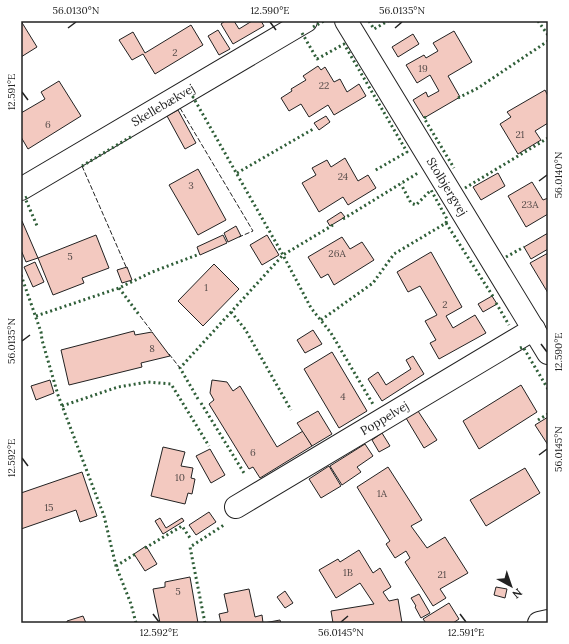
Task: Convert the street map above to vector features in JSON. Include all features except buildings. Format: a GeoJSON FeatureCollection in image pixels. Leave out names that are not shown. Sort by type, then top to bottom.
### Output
{"type":"FeatureCollection","features":[{"type":"Feature","properties":{"kind":"street","name":"Skellebækvej"},"geometry":{"type":"LineString","coordinates":[[21,189],[306,21]]}},
{"type":"Feature","properties":{"kind":"street","name":"Stolbjergvej"},"geometry":{"type":"LineString","coordinates":[[346,21],[548,353]]}},
{"type":"Feature","properties":{"kind":"street","name":"Poppelvej"},"geometry":{"type":"LineString","coordinates":[[236,507],[534,329]]}},
{"type":"Feature","properties":{"kind":"street"},"geometry":{"type":"LineString","coordinates":[[539,623],[548,621]]}},
{"type":"Feature","properties":{"kind":"hedge"},"geometry":{"type":"LineString","coordinates":[[313,27],[324,21]]}},
{"type":"Feature","properties":{"kind":"hedge"},"geometry":{"type":"LineString","coordinates":[[369,21],[374,29],[388,21]]}},
{"type":"Feature","properties":{"kind":"hedge"},"geometry":{"type":"LineString","coordinates":[[538,21],[548,35]]}},
{"type":"Feature","properties":{"kind":"hedge"},"geometry":{"type":"LineString","coordinates":[[302,33],[317,59],[344,44],[407,152],[374,171]]}},
{"type":"Feature","properties":{"kind":"hedge"},"geometry":{"type":"LineString","coordinates":[[458,98],[478,88],[548,41]]}},
{"type":"Feature","properties":{"kind":"hedge"},"geometry":{"type":"LineString","coordinates":[[194,97],[283,255],[311,308],[331,333],[374,406]]}},
{"type":"Feature","properties":{"kind":"hedge"},"geometry":{"type":"LineString","coordinates":[[426,117],[424,118],[454,168]]}},
{"type":"Feature","properties":{"kind":"hedge"},"geometry":{"type":"LineString","coordinates":[[237,173],[315,128]]}},
{"type":"Feature","properties":{"kind":"hedge"},"geometry":{"type":"LineString","coordinates":[[82,166],[132,136]]}},
{"type":"Feature","properties":{"kind":"hedge"},"geometry":{"type":"LineString","coordinates":[[465,188],[548,138]]}},
{"type":"Feature","properties":{"kind":"hedge"},"geometry":{"type":"LineString","coordinates":[[343,219],[418,173]]}},
{"type":"Feature","properties":{"kind":"hedge"},"geometry":{"type":"LineString","coordinates":[[321,320],[373,283],[394,254],[446,223],[447,219],[431,190],[416,205],[411,203],[401,184]]}},
{"type":"Feature","properties":{"kind":"hedge"},"geometry":{"type":"LineString","coordinates":[[27,197],[25,198],[38,228]]}},
{"type":"Feature","properties":{"kind":"hedge"},"geometry":{"type":"LineString","coordinates":[[446,223],[494,298]]}},
{"type":"Feature","properties":{"kind":"hedge"},"geometry":{"type":"LineString","coordinates":[[198,399],[180,368],[283,255],[333,225]]}},
{"type":"Feature","properties":{"kind":"hedge"},"geometry":{"type":"LineString","coordinates":[[506,257],[524,247]]}},
{"type":"Feature","properties":{"kind":"hedge"},"geometry":{"type":"LineString","coordinates":[[36,316],[119,288],[152,272],[197,255]]}},
{"type":"Feature","properties":{"kind":"hedge"},"geometry":{"type":"LineString","coordinates":[[21,275],[41,332],[58,395],[104,516],[116,566],[131,604],[136,623]]}},
{"type":"Feature","properties":{"kind":"hedge"},"geometry":{"type":"LineString","coordinates":[[119,288],[140,316]]}},
{"type":"Feature","properties":{"kind":"hedge"},"geometry":{"type":"LineString","coordinates":[[496,303],[509,325]]}},
{"type":"Feature","properties":{"kind":"hedge"},"geometry":{"type":"LineString","coordinates":[[231,312],[245,329],[291,410]]}},
{"type":"Feature","properties":{"kind":"hedge"},"geometry":{"type":"LineString","coordinates":[[520,348],[523,347],[548,389]]}},
{"type":"Feature","properties":{"kind":"hedge"},"geometry":{"type":"LineString","coordinates":[[62,406],[118,387],[148,382],[171,384],[209,446]]}},
{"type":"Feature","properties":{"kind":"hedge"},"geometry":{"type":"LineString","coordinates":[[201,403],[244,473]]}},
{"type":"Feature","properties":{"kind":"hedge"},"geometry":{"type":"LineString","coordinates":[[538,420],[548,414]]}},
{"type":"Feature","properties":{"kind":"hedge"},"geometry":{"type":"LineString","coordinates":[[205,623],[190,547],[224,525]]}},
{"type":"Feature","properties":{"kind":"hedge"},"geometry":{"type":"LineString","coordinates":[[145,548],[182,526],[190,538]]}},
{"type":"Feature","properties":{"kind":"hedge"},"geometry":{"type":"LineString","coordinates":[[116,566],[137,553]]}},
{"type":"Feature","properties":{"kind":"fence"},"geometry":{"type":"LineString","coordinates":[[180,108],[253,231],[239,237]]}},
{"type":"Feature","properties":{"kind":"fence"},"geometry":{"type":"LineString","coordinates":[[82,166],[127,269]]}},
{"type":"Feature","properties":{"kind":"fence"},"geometry":{"type":"LineString","coordinates":[[140,316],[153,333]]}},
{"type":"Feature","properties":{"kind":"fence"},"geometry":{"type":"LineString","coordinates":[[169,354],[180,368]]}}]}
